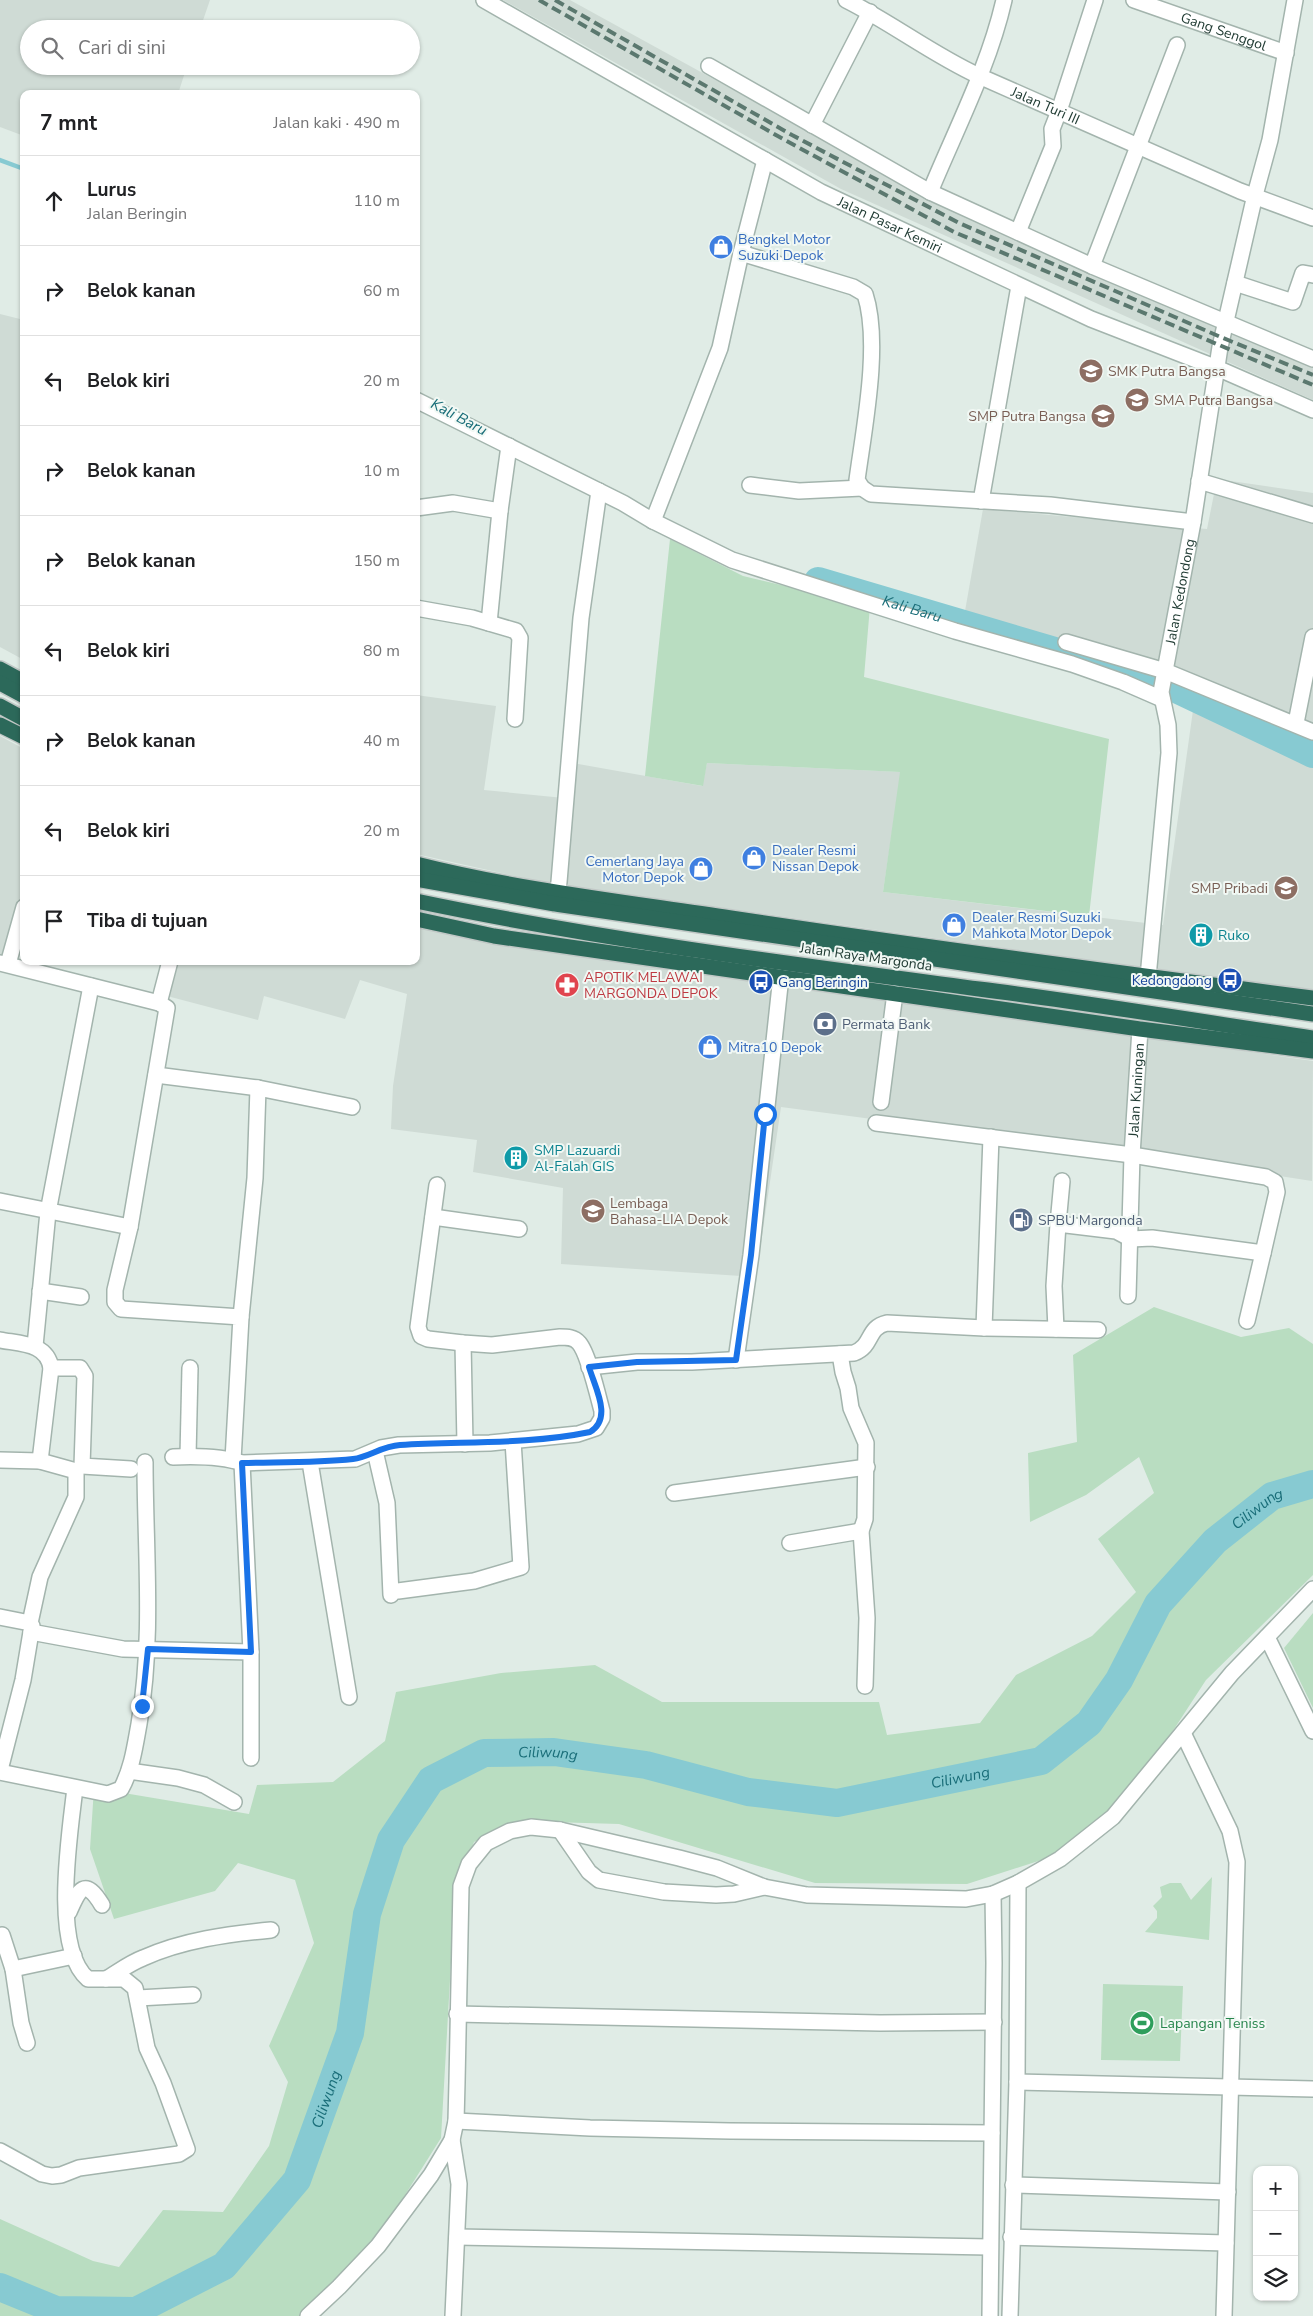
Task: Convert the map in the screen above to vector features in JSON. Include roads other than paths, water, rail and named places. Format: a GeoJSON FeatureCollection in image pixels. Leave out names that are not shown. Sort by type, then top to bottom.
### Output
{"type":"FeatureCollection","features":[{"type":"Feature","properties":{"kind":"highway"},"geometry":{"type":"LineString","coordinates":[[0,669],[20,680]]}},
{"type":"Feature","properties":{"kind":"highway"},"geometry":{"type":"LineString","coordinates":[[0,684],[20,694]]}},
{"type":"Feature","properties":{"kind":"highway"},"geometry":{"type":"LineString","coordinates":[[0,706],[20,716]]}},
{"type":"Feature","properties":{"kind":"highway"},"geometry":{"type":"LineString","coordinates":[[0,725],[20,735]]}},
{"type":"Feature","properties":{"kind":"highway","name":"Jalan Raya Margonda"},"geometry":{"type":"LineString","coordinates":[[420,865],[556,898]]}},
{"type":"Feature","properties":{"kind":"highway","name":"Jalan Raya Margonda"},"geometry":{"type":"LineString","coordinates":[[420,880],[1148,984],[1313,1014]]}},
{"type":"Feature","properties":{"kind":"highway","name":"Jalan Raya Margonda"},"geometry":{"type":"LineString","coordinates":[[420,902],[497,917],[850,973],[981,989],[1313,1038]]}},
{"type":"Feature","properties":{"kind":"highway"},"geometry":{"type":"LineString","coordinates":[[494,936],[497,917]]}},
{"type":"Feature","properties":{"kind":"highway"},"geometry":{"type":"LineString","coordinates":[[420,920],[494,936],[1140,1029],[1313,1051]]}},
{"type":"Feature","properties":{"kind":"highway","name":"Jalan Raya Margonda"},"geometry":{"type":"LineString","coordinates":[[1148,984],[1313,998]]}},
{"type":"Feature","properties":{"kind":"street","name":"Jalan Pasar Kemiri"},"geometry":{"type":"LineString","coordinates":[[484,0],[821,192],[1092,319],[1216,368],[1313,410]]}},
{"type":"Feature","properties":{"kind":"street","name":"Jalan Turi III"},"geometry":{"type":"LineString","coordinates":[[846,0],[870,12],[951,63],[1240,191],[1313,218]]}},
{"type":"Feature","properties":{"kind":"street"},"geometry":{"type":"LineString","coordinates":[[930,192],[979,76],[1000,20],[1004,0]]}},
{"type":"Feature","properties":{"kind":"street"},"geometry":{"type":"LineString","coordinates":[[1018,232],[1053,146],[1052,129],[1095,0]]}},
{"type":"Feature","properties":{"kind":"street","name":"Gang Senggol"},"geometry":{"type":"LineString","coordinates":[[1134,0],[1286,52]]}},
{"type":"Feature","properties":{"kind":"street","name":"Jalan Kedondong"},"geometry":{"type":"LineString","coordinates":[[1148,984],[1169,753],[1168,726],[1161,695],[1164,673],[1193,522],[1216,368],[1255,195],[1270,140],[1295,0]]}},
{"type":"Feature","properties":{"kind":"street"},"geometry":{"type":"LineString","coordinates":[[812,125],[870,12]]}},
{"type":"Feature","properties":{"kind":"street"},"geometry":{"type":"LineString","coordinates":[[1092,266],[1177,45]]}},
{"type":"Feature","properties":{"kind":"street"},"geometry":{"type":"LineString","coordinates":[[709,66],[930,192],[1092,266],[1313,359]]}},
{"type":"Feature","properties":{"kind":"street"},"geometry":{"type":"LineString","coordinates":[[653,521],[720,348],[741,253],[765,160]]}},
{"type":"Feature","properties":{"kind":"street"},"geometry":{"type":"LineString","coordinates":[[741,253],[853,287],[865,294],[871,312],[871,355],[858,480],[862,488],[871,494],[1050,505],[1193,522]]}},
{"type":"Feature","properties":{"kind":"street"},"geometry":{"type":"LineString","coordinates":[[1235,283],[1293,302],[1303,272],[1313,275]]}},
{"type":"Feature","properties":{"kind":"street"},"geometry":{"type":"LineString","coordinates":[[981,501],[1020,286]]}},
{"type":"Feature","properties":{"kind":"street"},"geometry":{"type":"LineString","coordinates":[[420,402],[732,560],[955,631],[1072,664],[1161,695]]}},
{"type":"Feature","properties":{"kind":"street"},"geometry":{"type":"LineString","coordinates":[[489,623],[500,511],[509,446]]}},
{"type":"Feature","properties":{"kind":"street"},"geometry":{"type":"LineString","coordinates":[[1199,481],[1313,515]]}},
{"type":"Feature","properties":{"kind":"street"},"geometry":{"type":"LineString","coordinates":[[750,485],[799,491],[862,488]]}},
{"type":"Feature","properties":{"kind":"street"},"geometry":{"type":"LineString","coordinates":[[556,898],[581,618],[599,491]]}},
{"type":"Feature","properties":{"kind":"street"},"geometry":{"type":"LineString","coordinates":[[420,507],[453,503],[500,511]]}},
{"type":"Feature","properties":{"kind":"street"},"geometry":{"type":"LineString","coordinates":[[420,609],[489,623],[516,631],[519,634],[515,719]]}},
{"type":"Feature","properties":{"kind":"street"},"geometry":{"type":"LineString","coordinates":[[1296,723],[1313,636]]}},
{"type":"Feature","properties":{"kind":"street"},"geometry":{"type":"LineString","coordinates":[[1066,642],[1164,673],[1296,723],[1313,732]]}},
{"type":"Feature","properties":{"kind":"street"},"geometry":{"type":"LineString","coordinates":[[20,918],[4,963],[159,1003],[167,1008],[130,1227],[115,1302],[122,1309],[241,1317]]}},
{"type":"Feature","properties":{"kind":"street"},"geometry":{"type":"LineString","coordinates":[[159,1003],[169,965]]}},
{"type":"Feature","properties":{"kind":"street"},"geometry":{"type":"LineString","coordinates":[[736,1360],[751,1255],[781,976]]}},
{"type":"Feature","properties":{"kind":"street"},"geometry":{"type":"LineString","coordinates":[[35,1346],[48,1212],[90,986]]}},
{"type":"Feature","properties":{"kind":"street"},"geometry":{"type":"LineString","coordinates":[[881,1102],[895,993]]}},
{"type":"Feature","properties":{"kind":"street","name":"Jalan Kuningan"},"geometry":{"type":"LineString","coordinates":[[1128,1296],[1140,1029]]}},
{"type":"Feature","properties":{"kind":"street"},"geometry":{"type":"LineString","coordinates":[[156,1075],[258,1088],[352,1107]]}},
{"type":"Feature","properties":{"kind":"street"},"geometry":{"type":"LineString","coordinates":[[251,1758],[251,1652],[238,1461],[241,1317],[255,1178],[258,1088]]}},
{"type":"Feature","properties":{"kind":"street"},"geometry":{"type":"LineString","coordinates":[[876,1123],[1133,1153],[1271,1178],[1275,1182],[1277,1192],[1247,1321]]}},
{"type":"Feature","properties":{"kind":"street"},"geometry":{"type":"LineString","coordinates":[[984,1328],[991,1137]]}},
{"type":"Feature","properties":{"kind":"street"},"geometry":{"type":"LineString","coordinates":[[1056,1329],[1054,1286],[1062,1180]]}},
{"type":"Feature","properties":{"kind":"street"},"geometry":{"type":"LineString","coordinates":[[173,1457],[188,1456],[238,1461],[310,1462],[355,1458],[399,1445],[464,1444],[512,1440],[578,1434],[596,1428],[602,1418],[602,1411],[589,1367],[581,1345],[569,1337],[515,1344],[463,1343],[428,1339],[419,1332],[438,1185]]}},
{"type":"Feature","properties":{"kind":"street"},"geometry":{"type":"LineString","coordinates":[[0,1201],[130,1227]]}},
{"type":"Feature","properties":{"kind":"street"},"geometry":{"type":"LineString","coordinates":[[433,1217],[519,1229]]}},
{"type":"Feature","properties":{"kind":"street"},"geometry":{"type":"LineString","coordinates":[[1058,1224],[1116,1231],[1131,1239],[1152,1238],[1263,1253]]}},
{"type":"Feature","properties":{"kind":"street"},"geometry":{"type":"LineString","coordinates":[[40,1291],[81,1297]]}},
{"type":"Feature","properties":{"kind":"street"},"geometry":{"type":"LineString","coordinates":[[589,1367],[637,1362],[736,1360],[840,1354],[860,1351],[869,1342],[873,1331],[887,1323],[984,1328],[1098,1330]]}},
{"type":"Feature","properties":{"kind":"street"},"geometry":{"type":"LineString","coordinates":[[0,1340],[35,1346],[50,1359],[51,1368],[40,1462]]}},
{"type":"Feature","properties":{"kind":"street"},"geometry":{"type":"LineString","coordinates":[[463,1343],[464,1444]]}},
{"type":"Feature","properties":{"kind":"street"},"geometry":{"type":"LineString","coordinates":[[840,1354],[851,1408],[866,1443],[865,1519],[861,1531],[867,1618],[866,1686]]}},
{"type":"Feature","properties":{"kind":"street"},"geometry":{"type":"LineString","coordinates":[[51,1368],[80,1368],[83,1371],[85,1386],[82,1466],[131,1470]]}},
{"type":"Feature","properties":{"kind":"street"},"geometry":{"type":"LineString","coordinates":[[188,1456],[190,1368]]}},
{"type":"Feature","properties":{"kind":"street"},"geometry":{"type":"LineString","coordinates":[[375,1451],[387,1503],[395,1593],[474,1581],[522,1567],[512,1440]]}},
{"type":"Feature","properties":{"kind":"street"},"geometry":{"type":"LineString","coordinates":[[0,1460],[40,1462],[76,1471],[76,1497],[40,1577],[24,1680],[7,1723],[0,1771],[108,1794],[122,1790],[129,1771],[142,1706],[148,1649],[145,1462]]}},
{"type":"Feature","properties":{"kind":"street"},"geometry":{"type":"LineString","coordinates":[[310,1462],[349,1697]]}},
{"type":"Feature","properties":{"kind":"street"},"geometry":{"type":"LineString","coordinates":[[674,1493],[866,1467]]}},
{"type":"Feature","properties":{"kind":"street"},"geometry":{"type":"LineString","coordinates":[[790,1543],[861,1531]]}},
{"type":"Feature","properties":{"kind":"street"},"geometry":{"type":"LineString","coordinates":[[308,2316],[378,2246],[431,2175],[452,2140],[456,2121],[461,1886],[469,1864],[486,1843],[505,1833],[531,1827],[560,1830],[717,1868],[764,1887],[807,1895],[966,1899],[993,1894],[1018,1884],[1060,1859],[1113,1816],[1232,1673],[1313,1589]]}},
{"type":"Feature","properties":{"kind":"street"},"geometry":{"type":"LineString","coordinates":[[0,1617],[31,1627],[123,1649],[251,1652]]}},
{"type":"Feature","properties":{"kind":"street"},"geometry":{"type":"LineString","coordinates":[[1267,1637],[1313,1731]]}},
{"type":"Feature","properties":{"kind":"street"},"geometry":{"type":"LineString","coordinates":[[1183,1733],[1230,1831],[1237,1862],[1224,2316]]}},
{"type":"Feature","properties":{"kind":"street"},"geometry":{"type":"LineString","coordinates":[[129,1771],[178,1778],[204,1786],[234,1802]]}},
{"type":"Feature","properties":{"kind":"street"},"geometry":{"type":"LineString","coordinates":[[0,2151],[42,2174],[52,2176],[78,2168],[186,2152],[187,2146],[180,2126],[147,2048],[138,1998],[134,1988],[124,1979],[88,1979],[80,1970],[74,1956],[66,1918],[67,1862],[75,1788]]}},
{"type":"Feature","properties":{"kind":"street"},"geometry":{"type":"LineString","coordinates":[[560,1830],[589,1872],[599,1880],[664,1892],[716,1895],[734,1894],[764,1887]]}},
{"type":"Feature","properties":{"kind":"street"},"geometry":{"type":"LineString","coordinates":[[1010,2316],[1017,2082],[1018,1884]]}},
{"type":"Feature","properties":{"kind":"street"},"geometry":{"type":"LineString","coordinates":[[66,1918],[77,1893],[80,1891],[90,1890],[94,1892],[102,1905]]}},
{"type":"Feature","properties":{"kind":"street"},"geometry":{"type":"LineString","coordinates":[[990,2316],[989,2247],[994,2022],[993,1894]]}},
{"type":"Feature","properties":{"kind":"street"},"geometry":{"type":"LineString","coordinates":[[105,1980],[141,1958],[167,1948],[236,1933],[271,1930]]}},
{"type":"Feature","properties":{"kind":"street"},"geometry":{"type":"LineString","coordinates":[[2,1935],[13,1969],[21,2023],[27,2042]]}},
{"type":"Feature","properties":{"kind":"street"},"geometry":{"type":"LineString","coordinates":[[13,1969],[74,1956]]}},
{"type":"Feature","properties":{"kind":"street"},"geometry":{"type":"LineString","coordinates":[[138,1998],[194,1995]]}},
{"type":"Feature","properties":{"kind":"street"},"geometry":{"type":"LineString","coordinates":[[457,2014],[880,2023],[994,2022]]}},
{"type":"Feature","properties":{"kind":"street"},"geometry":{"type":"LineString","coordinates":[[1017,2082],[1313,2090]]}},
{"type":"Feature","properties":{"kind":"street"},"geometry":{"type":"LineString","coordinates":[[456,2121],[670,2130],[992,2133]]}},
{"type":"Feature","properties":{"kind":"street"},"geometry":{"type":"LineString","coordinates":[[452,2140],[459,2184],[453,2316]]}},
{"type":"Feature","properties":{"kind":"street"},"geometry":{"type":"LineString","coordinates":[[1014,2185],[1228,2192]]}},
{"type":"Feature","properties":{"kind":"street"},"geometry":{"type":"LineString","coordinates":[[457,2237],[989,2247]]}},
{"type":"Feature","properties":{"kind":"street"},"geometry":{"type":"LineString","coordinates":[[1011,2237],[1226,2244]]}},
{"type":"Feature","properties":{"kind":"waterway","name":"Kali Baru"},"geometry":{"type":"LineString","coordinates":[[0,160],[20,168]]}},
{"type":"Feature","properties":{"kind":"waterway","name":"Kali Baru"},"geometry":{"type":"LineString","coordinates":[[818,581],[1170,686],[1313,754]]}},
{"type":"Feature","properties":{"kind":"waterway","name":"Ciliwung"},"geometry":{"type":"LineString","coordinates":[[0,2287],[56,2310],[136,2311],[224,2266],[297,2180],[350,2033],[367,1914],[391,1840],[431,1780],[484,1753],[554,1752],[646,1765],[748,1792],[837,1803],[1041,1761],[1089,1723],[1119,1680],[1158,1604],[1215,1541],[1272,1496],[1313,1484]]}},
{"type":"Feature","properties":{"kind":"railway"},"geometry":{"type":"LineString","coordinates":[[539,0],[783,139],[954,232],[1313,385]]}},
{"type":"Feature","properties":{"kind":"railway"},"geometry":{"type":"LineString","coordinates":[[555,0],[792,135],[959,223],[1223,338],[1313,375]]}},
{"type":"Feature","properties":{"kind":"place","name":"Bengkel Motor Suzuki Depok"},"geometry":{"type":"Point","coordinates":[721,247]}},
{"type":"Feature","properties":{"kind":"place","name":"SMK Putra Bangsa"},"geometry":{"type":"Point","coordinates":[1091,371]}},
{"type":"Feature","properties":{"kind":"place","name":"SMA Putra Bangsa"},"geometry":{"type":"Point","coordinates":[1137,400]}},
{"type":"Feature","properties":{"kind":"place","name":"SMP Putra Bangsa"},"geometry":{"type":"Point","coordinates":[1103,416]}},
{"type":"Feature","properties":{"kind":"place","name":"Dealer Resmi Nissan Depok"},"geometry":{"type":"Point","coordinates":[754,858]}},
{"type":"Feature","properties":{"kind":"place","name":"Cemerlang Jaya Motor Depok"},"geometry":{"type":"Point","coordinates":[701,869]}},
{"type":"Feature","properties":{"kind":"place","name":"SMP Pribadi"},"geometry":{"type":"Point","coordinates":[1286,888]}},
{"type":"Feature","properties":{"kind":"place","name":"Dealer Resmi Suzuki Mahkota Motor Depok"},"geometry":{"type":"Point","coordinates":[954,925]}},
{"type":"Feature","properties":{"kind":"place","name":"Ruko"},"geometry":{"type":"Point","coordinates":[1201,935]}},
{"type":"Feature","properties":{"kind":"place","name":"Kedongdong"},"geometry":{"type":"Point","coordinates":[1230,980]}},
{"type":"Feature","properties":{"kind":"place","name":"Gang Beringin"},"geometry":{"type":"Point","coordinates":[761,982]}},
{"type":"Feature","properties":{"kind":"place","name":"APOTIK MELAWAI MARGONDA DEPOK"},"geometry":{"type":"Point","coordinates":[567,985]}},
{"type":"Feature","properties":{"kind":"place","name":"Permata Bank"},"geometry":{"type":"Point","coordinates":[825,1024]}},
{"type":"Feature","properties":{"kind":"place","name":"Mitra10 Depok"},"geometry":{"type":"Point","coordinates":[710,1047]}},
{"type":"Feature","properties":{"kind":"place","name":"SMP Lazuardi Al-Falah GIS"},"geometry":{"type":"Point","coordinates":[516,1158]}},
{"type":"Feature","properties":{"kind":"place","name":"Lembaga Bahasa-LIA Depok"},"geometry":{"type":"Point","coordinates":[593,1211]}},
{"type":"Feature","properties":{"kind":"place","name":"SPBU Margonda"},"geometry":{"type":"Point","coordinates":[1021,1220]}},
{"type":"Feature","properties":{"kind":"place","name":"Lapangan Teniss"},"geometry":{"type":"Point","coordinates":[1142,2023]}}]}
